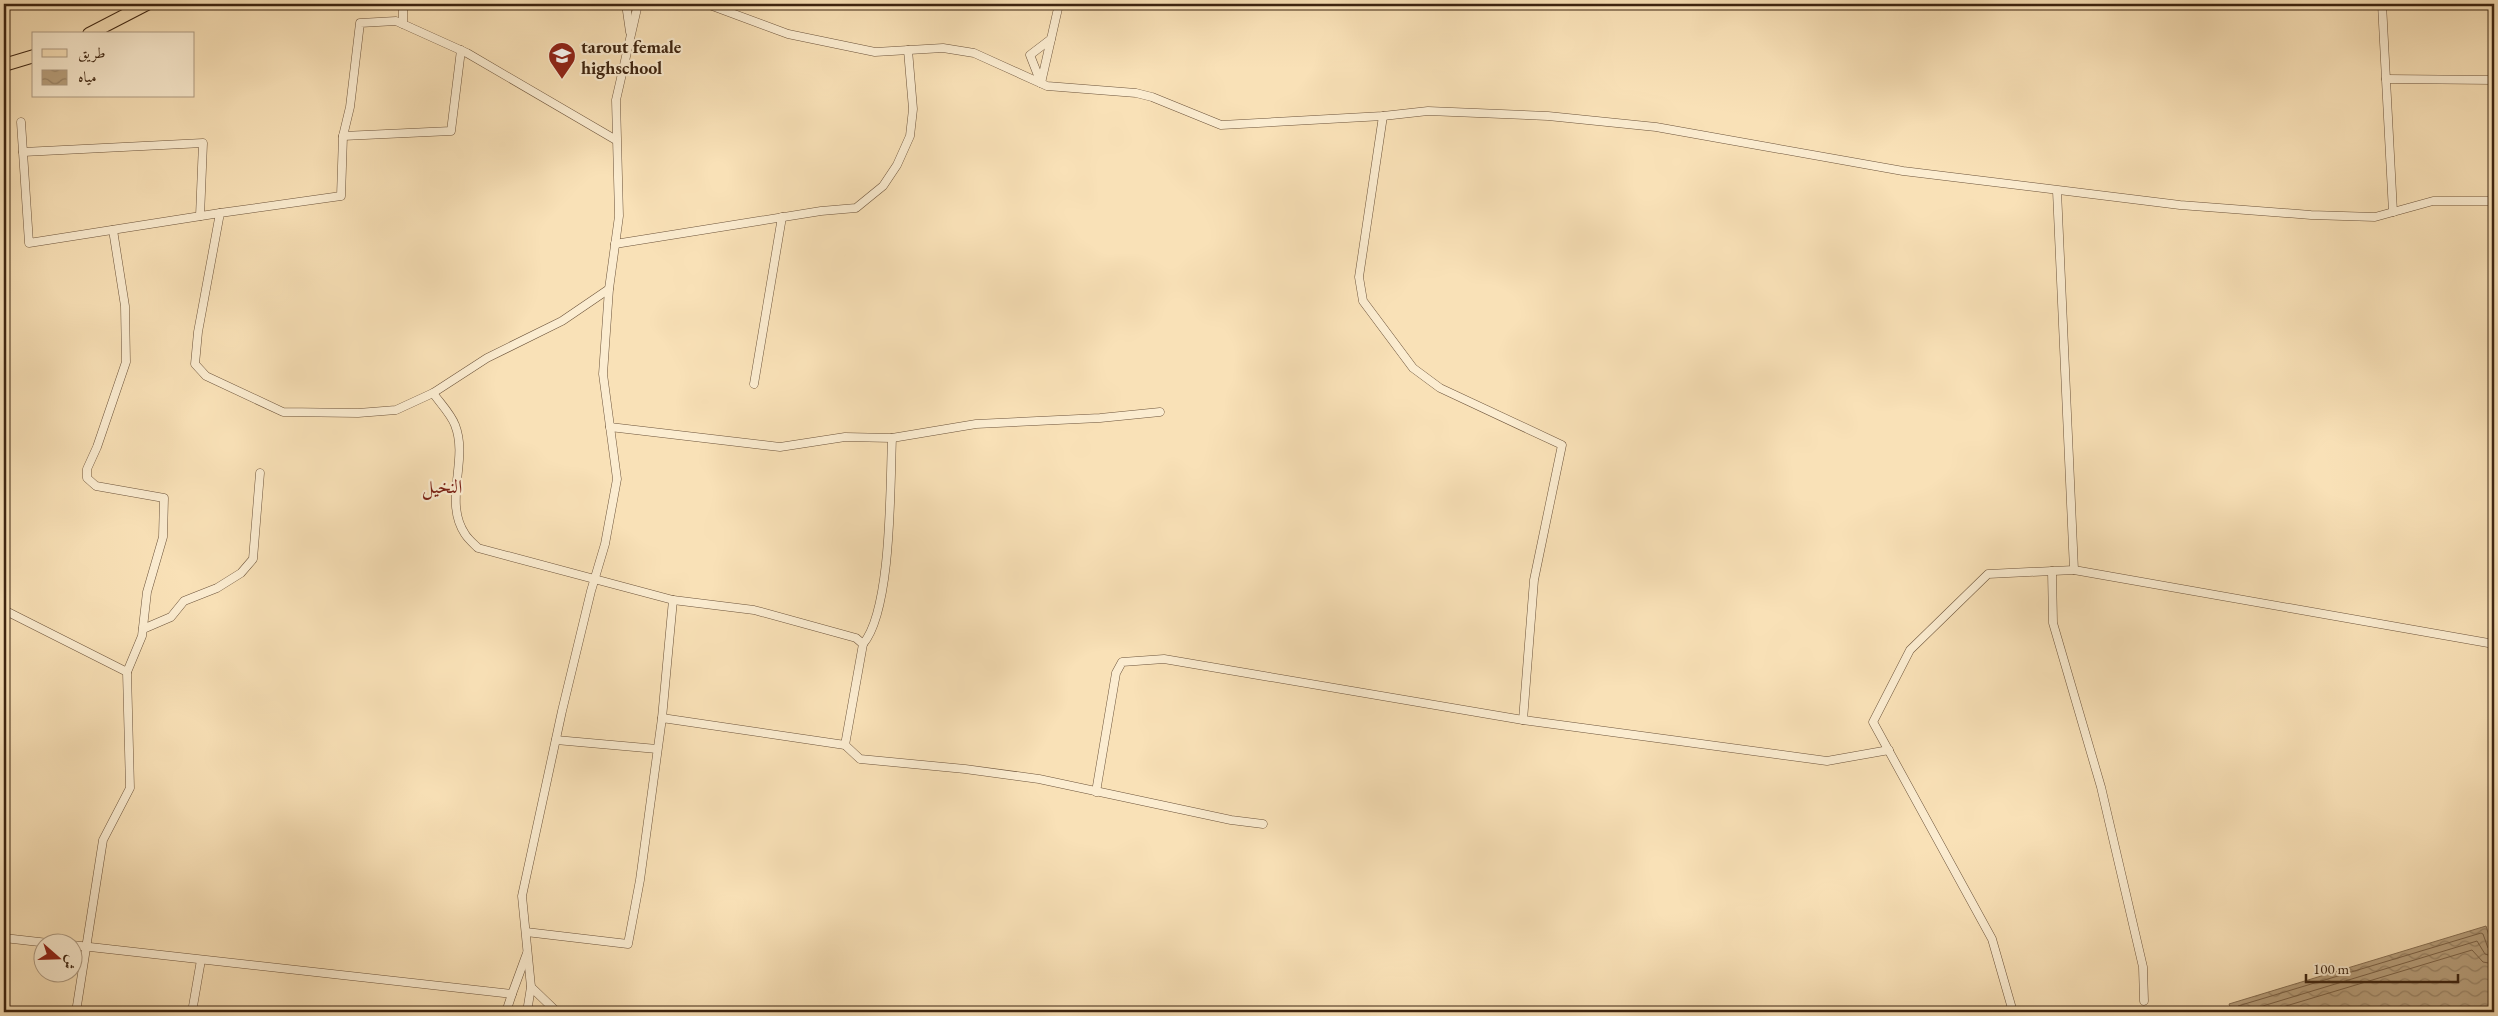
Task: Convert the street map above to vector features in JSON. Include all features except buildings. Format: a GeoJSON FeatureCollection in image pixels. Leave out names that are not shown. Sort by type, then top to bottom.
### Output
{"type":"FeatureCollection","features":[{"type":"Feature","properties":{"kind":"main road"},"geometry":{"type":"LineString","coordinates":[[93,32],[147,4]]}},
{"type":"Feature","properties":{"kind":"main road"},"geometry":{"type":"LineString","coordinates":[[4,65],[32,57]]}},
{"type":"Feature","properties":{"kind":"street"},"geometry":{"type":"LineString","coordinates":[[403,24],[404,4]]}},
{"type":"Feature","properties":{"kind":"street"},"geometry":{"type":"LineString","coordinates":[[626,4],[630,36]]}},
{"type":"Feature","properties":{"kind":"street"},"geometry":{"type":"LineString","coordinates":[[527,1012],[531,987],[522,896],[556,740],[605,544],[617,479],[604,374],[609,289],[619,216],[616,100],[638,4]]}},
{"type":"Feature","properties":{"kind":"street"},"geometry":{"type":"LineString","coordinates":[[708,4],[788,34],[875,52],[943,48],[974,53],[1047,86],[1152,97],[1221,125],[1383,116],[1428,110],[1548,116],[1656,127],[1904,171],[2180,205],[2311,215],[2375,217],[2433,201],[2494,201]]}},
{"type":"Feature","properties":{"kind":"street"},"geometry":{"type":"LineString","coordinates":[[1041,83],[1059,4]]}},
{"type":"Feature","properties":{"kind":"street"},"geometry":{"type":"LineString","coordinates":[[2382,4],[2393,212]]}},
{"type":"Feature","properties":{"kind":"street"},"geometry":{"type":"LineString","coordinates":[[21,122],[29,242],[341,196],[343,136],[350,107],[360,23],[396,21],[461,50],[616,140]]}},
{"type":"Feature","properties":{"kind":"street"},"geometry":{"type":"LineString","coordinates":[[1041,83],[1030,55],[1051,39]]}},
{"type":"Feature","properties":{"kind":"street"},"geometry":{"type":"LineString","coordinates":[[343,136],[451,131],[461,50]]}},
{"type":"Feature","properties":{"kind":"street"},"geometry":{"type":"LineString","coordinates":[[615,244],[782,217],[856,208],[883,186],[897,165],[910,136],[913,109],[908,50]]}},
{"type":"Feature","properties":{"kind":"street"},"geometry":{"type":"LineString","coordinates":[[2386,79],[2494,80]]}},
{"type":"Feature","properties":{"kind":"street"},"geometry":{"type":"LineString","coordinates":[[1383,116],[1359,277],[1363,301],[1408,361],[1440,388],[1562,445],[1534,580],[1523,720]]}},
{"type":"Feature","properties":{"kind":"street"},"geometry":{"type":"LineString","coordinates":[[23,152],[203,143],[200,216]]}},
{"type":"Feature","properties":{"kind":"street"},"geometry":{"type":"LineString","coordinates":[[2057,190],[2074,570]]}},
{"type":"Feature","properties":{"kind":"street"},"geometry":{"type":"LineString","coordinates":[[220,213],[198,332],[195,364],[206,376],[283,412],[358,414],[396,410],[433,393],[487,358],[562,321],[609,289]]}},
{"type":"Feature","properties":{"kind":"street"},"geometry":{"type":"LineString","coordinates":[[754,384],[782,217]]}},
{"type":"Feature","properties":{"kind":"street"},"geometry":{"type":"LineString","coordinates":[[76,1012],[102,840],[130,788],[127,672],[143,629],[148,592],[163,537],[164,498],[96,486],[87,478],[87,469],[110,412],[126,362],[125,306],[113,230]]}},
{"type":"Feature","properties":{"kind":"street"},"geometry":{"type":"LineString","coordinates":[[433,393],[455,424],[461,454],[456,478],[456,510],[464,533],[478,548],[673,600],[754,610],[856,638],[863,644]]}},
{"type":"Feature","properties":{"kind":"street"},"geometry":{"type":"LineString","coordinates":[[610,427],[780,447],[845,437],[892,438],[976,424],[1100,418],[1160,412]]}},
{"type":"Feature","properties":{"kind":"street"},"geometry":{"type":"LineString","coordinates":[[845,745],[863,644],[870,637],[884,586],[892,438]]}},
{"type":"Feature","properties":{"kind":"street"},"geometry":{"type":"LineString","coordinates":[[143,629],[170,617],[184,601],[217,588],[241,573],[253,559],[260,473]]}},
{"type":"Feature","properties":{"kind":"street"},"geometry":{"type":"LineString","coordinates":[[2013,1012],[1992,939],[1874,722],[1910,650],[1988,574],[2074,570],[2494,644]]}},
{"type":"Feature","properties":{"kind":"street"},"geometry":{"type":"LineString","coordinates":[[2052,572],[2053,623],[2101,787],[2143,967],[2144,1000]]}},
{"type":"Feature","properties":{"kind":"street"},"geometry":{"type":"LineString","coordinates":[[526,932],[628,944],[640,880],[662,718],[673,600]]}},
{"type":"Feature","properties":{"kind":"street"},"geometry":{"type":"LineString","coordinates":[[4,610],[127,672]]}},
{"type":"Feature","properties":{"kind":"street"},"geometry":{"type":"LineString","coordinates":[[1096,792],[1116,673],[1122,662],[1164,660],[1523,720],[1827,761],[1889,750]]}},
{"type":"Feature","properties":{"kind":"street"},"geometry":{"type":"LineString","coordinates":[[662,718],[845,745],[860,760],[965,769],[1039,779],[1231,820],[1263,824]]}},
{"type":"Feature","properties":{"kind":"street"},"geometry":{"type":"LineString","coordinates":[[556,740],[657,749]]}},
{"type":"Feature","properties":{"kind":"street"},"geometry":{"type":"LineString","coordinates":[[4,938],[32,941]]}},
{"type":"Feature","properties":{"kind":"street"},"geometry":{"type":"LineString","coordinates":[[82,947],[512,994]]}},
{"type":"Feature","properties":{"kind":"street"},"geometry":{"type":"LineString","coordinates":[[506,1012],[528,951]]}},
{"type":"Feature","properties":{"kind":"street"},"geometry":{"type":"LineString","coordinates":[[192,1012],[201,960]]}},
{"type":"Feature","properties":{"kind":"street"},"geometry":{"type":"LineString","coordinates":[[531,987],[558,1012]]}},
{"type":"Feature","properties":{"kind":"water"},"geometry":{"type":"Polygon","coordinates":[[[2486,926],[2494,953],[2494,1012],[2232,1012],[2229,1004],[2486,926]]]}},
{"type":"Feature","properties":{"kind":"place","name":"tarout female highschool"},"geometry":{"type":"Point","coordinates":[562,80]}},
{"type":"Feature","properties":{"kind":"district","name":"النخيل"},"geometry":{"type":"Point","coordinates":[442,486]}}]}
